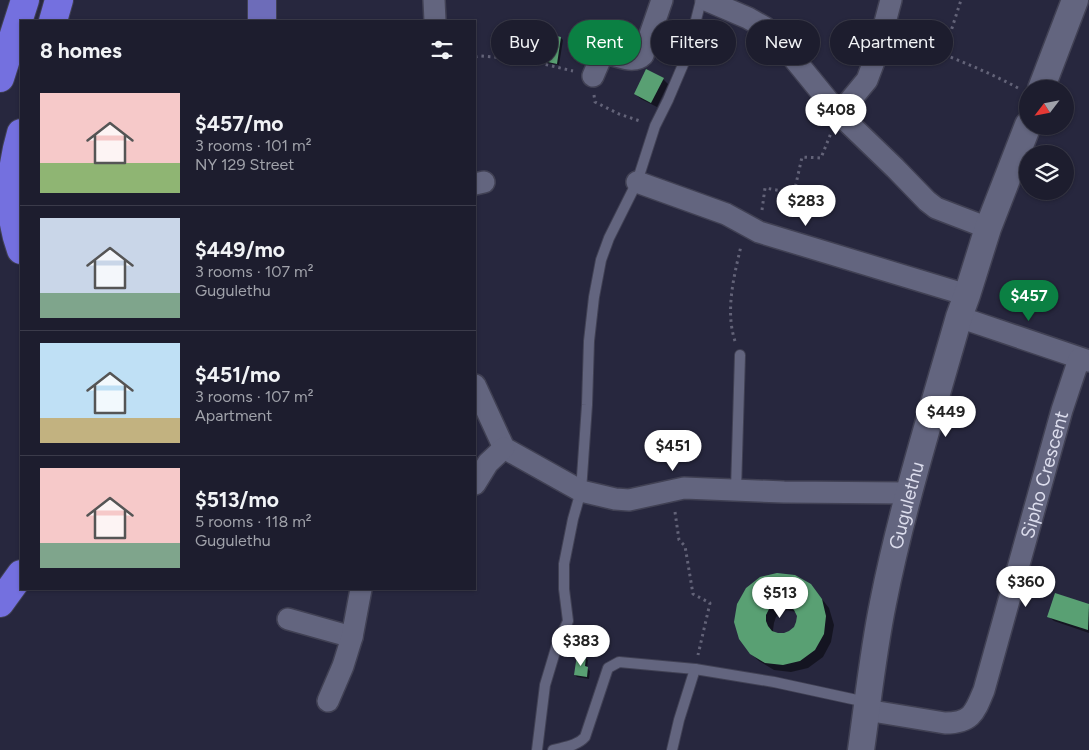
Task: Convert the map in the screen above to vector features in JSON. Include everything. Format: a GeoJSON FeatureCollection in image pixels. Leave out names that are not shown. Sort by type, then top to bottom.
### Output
{"type":"FeatureCollection","features":[{"type":"Feature","properties":{"kind":"highway"},"geometry":{"type":"LineString","coordinates":[[0,78],[25,0]]}},
{"type":"Feature","properties":{"kind":"highway"},"geometry":{"type":"LineString","coordinates":[[53,20],[60,0]]}},
{"type":"Feature","properties":{"kind":"highway"},"geometry":{"type":"LineString","coordinates":[[20,138],[14,165],[12,192],[12,207],[20,246]]}},
{"type":"Feature","properties":{"kind":"highway"},"geometry":{"type":"LineString","coordinates":[[0,603],[20,575]]}},
{"type":"Feature","properties":{"kind":"main road"},"geometry":{"type":"LineString","coordinates":[[262,0],[262,20]]}},
{"type":"Feature","properties":{"kind":"street"},"geometry":{"type":"LineString","coordinates":[[434,0],[435,20]]}},
{"type":"Feature","properties":{"kind":"street"},"geometry":{"type":"LineString","coordinates":[[593,76],[604,54],[634,60],[643,55],[662,0]]}},
{"type":"Feature","properties":{"kind":"street"},"geometry":{"type":"LineString","coordinates":[[706,0],[748,18],[764,27],[777,38],[838,114],[927,201],[936,208],[988,228]]}},
{"type":"Feature","properties":{"kind":"street"},"geometry":{"type":"LineString","coordinates":[[886,20],[891,0]]}},
{"type":"Feature","properties":{"kind":"street"},"geometry":{"type":"LineString","coordinates":[[1034,80],[1074,0]]}},
{"type":"Feature","properties":{"kind":"street"},"geometry":{"type":"LineString","coordinates":[[838,114],[867,80],[873,65]]}},
{"type":"Feature","properties":{"kind":"street","name":"Gugulethu"},"geometry":{"type":"LineString","coordinates":[[861,750],[883,604],[908,493],[988,228],[1024,135]]}},
{"type":"Feature","properties":{"kind":"street"},"geometry":{"type":"LineString","coordinates":[[637,182],[726,214],[752,228],[963,306],[1084,360]]}},
{"type":"Feature","properties":{"kind":"street","name":"Sipho Crescent"},"geometry":{"type":"LineString","coordinates":[[867,706],[945,723],[963,721],[975,711],[984,690],[1062,410],[1084,360]]}},
{"type":"Feature","properties":{"kind":"street"},"geometry":{"type":"LineString","coordinates":[[476,387],[504,448],[581,491],[628,500],[684,488],[784,492],[908,493]]}},
{"type":"Feature","properties":{"kind":"street"},"geometry":{"type":"LineString","coordinates":[[476,482],[488,463],[504,448]]}},
{"type":"Feature","properties":{"kind":"street"},"geometry":{"type":"LineString","coordinates":[[328,701],[343,666],[352,637],[361,590]]}},
{"type":"Feature","properties":{"kind":"street"},"geometry":{"type":"LineString","coordinates":[[288,619],[352,637]]}},
{"type":"Feature","properties":{"kind":"lane"},"geometry":{"type":"LineString","coordinates":[[537,750],[545,686],[557,646],[568,621],[564,589],[564,564],[581,491],[589,341],[594,297],[601,260],[609,238],[637,182],[655,126],[684,60],[701,0]]}},
{"type":"Feature","properties":{"kind":"lane"},"geometry":{"type":"LineString","coordinates":[[736,490],[740,355]]}},
{"type":"Feature","properties":{"kind":"lane"},"geometry":{"type":"LineString","coordinates":[[553,750],[576,744],[585,737],[608,668],[620,662],[695,669],[774,682],[867,706]]}},
{"type":"Feature","properties":{"kind":"lane"},"geometry":{"type":"LineString","coordinates":[[672,750],[695,669]]}},
{"type":"Feature","properties":{"kind":"path"},"geometry":{"type":"LineString","coordinates":[[953,25],[961,0]]}},
{"type":"Feature","properties":{"kind":"path"},"geometry":{"type":"LineString","coordinates":[[476,57],[522,59],[593,76],[595,102],[618,114],[655,126]]}},
{"type":"Feature","properties":{"kind":"path"},"geometry":{"type":"LineString","coordinates":[[953,58],[1003,80],[1019,85]]}},
{"type":"Feature","properties":{"kind":"path"},"geometry":{"type":"LineString","coordinates":[[740,355],[731,330],[731,288],[765,188],[794,193],[802,157],[822,158],[838,114]]}},
{"type":"Feature","properties":{"kind":"path"},"geometry":{"type":"LineString","coordinates":[[672,491],[679,540],[685,546],[693,594],[710,603],[695,669]]}},
{"type":"Feature","properties":{"kind":"path"},"geometry":{"type":"LineString","coordinates":[[568,621],[581,626],[598,645],[612,648],[620,662]]}},
{"type":"Feature","properties":{"kind":"building"},"geometry":{"type":"Polygon","coordinates":[[[558,36],[561,37],[558,57],[558,36]]]}},
{"type":"Feature","properties":{"kind":"building"},"geometry":{"type":"Polygon","coordinates":[[[646,69],[664,78],[651,103],[634,94],[646,69]]]}},
{"type":"Feature","properties":{"kind":"building"},"geometry":{"type":"Polygon","coordinates":[[[777,573],[795,575],[811,584],[822,599],[826,616],[824,634],[815,650],[800,661],[783,665],[765,663],[750,654],[739,639],[734,622],[737,604],[746,588],[760,577],[777,573]],[[785,603],[773,605],[766,615],[766,621],[772,631],[784,633],[794,627],[797,616],[794,610],[785,603]]]}},
{"type":"Feature","properties":{"kind":"building"},"geometry":{"type":"Polygon","coordinates":[[[1055,593],[1089,604],[1088,630],[1047,617],[1055,593]]]}},
{"type":"Feature","properties":{"kind":"building"},"geometry":{"type":"Polygon","coordinates":[[[577,655],[586,657],[587,677],[574,675],[577,655]]]}}]}
